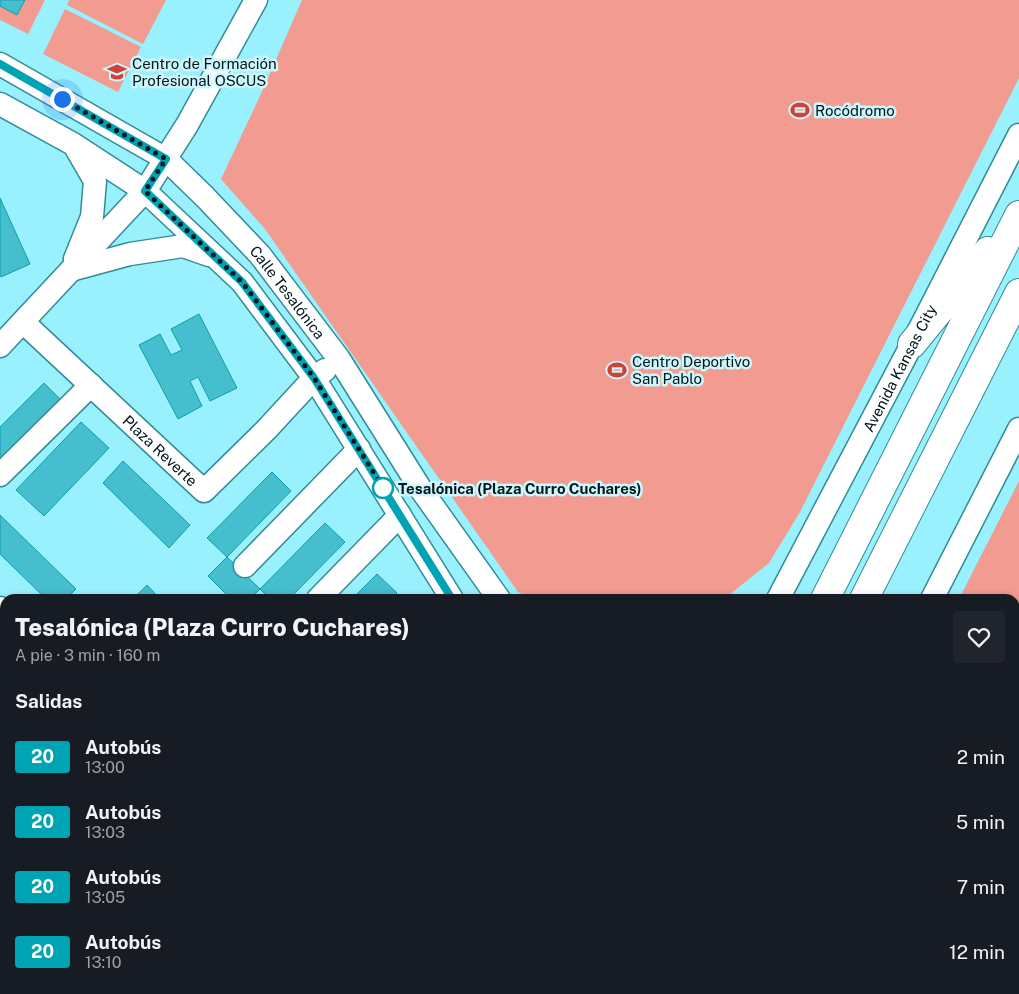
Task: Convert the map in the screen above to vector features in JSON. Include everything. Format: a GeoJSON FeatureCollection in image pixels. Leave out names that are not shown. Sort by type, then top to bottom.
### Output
{"type":"FeatureCollection","features":[{"type":"Feature","properties":{"kind":"main road"},"geometry":{"type":"LineString","coordinates":[[912,344],[1019,214]]}},
{"type":"Feature","properties":{"kind":"main road"},"geometry":{"type":"LineString","coordinates":[[828,594],[1019,214]]}},
{"type":"Feature","properties":{"kind":"main road"},"geometry":{"type":"LineString","coordinates":[[867,594],[1019,293]]}},
{"type":"Feature","properties":{"kind":"street"},"geometry":{"type":"LineString","coordinates":[[0,346],[145,191],[187,125],[256,0]]}},
{"type":"Feature","properties":{"kind":"street","name":"Calle Tesalónica"},"geometry":{"type":"LineString","coordinates":[[0,64],[166,159],[260,255],[339,359],[420,488],[495,594]]}},
{"type":"Feature","properties":{"kind":"street","name":"Calle Tesalónica"},"geometry":{"type":"LineString","coordinates":[[0,104],[73,144],[145,191],[242,282],[314,378],[449,594]]}},
{"type":"Feature","properties":{"kind":"street","name":"Avenida Kansas City"},"geometry":{"type":"LineString","coordinates":[[781,594],[1019,135]]}},
{"type":"Feature","properties":{"kind":"street"},"geometry":{"type":"LineString","coordinates":[[71,270],[92,217],[95,181],[73,144]]}},
{"type":"Feature","properties":{"kind":"street"},"geometry":{"type":"LineString","coordinates":[[71,270],[130,254],[183,246],[216,258]]}},
{"type":"Feature","properties":{"kind":"street","name":"Plaza Reverte"},"geometry":{"type":"LineString","coordinates":[[23,322],[204,491],[267,429],[314,378]]}},
{"type":"Feature","properties":{"kind":"street"},"geometry":{"type":"LineString","coordinates":[[314,378],[339,359]]}},
{"type":"Feature","properties":{"kind":"street"},"geometry":{"type":"LineString","coordinates":[[0,474],[91,385]]}},
{"type":"Feature","properties":{"kind":"street"},"geometry":{"type":"LineString","coordinates":[[935,594],[1019,429]]}},
{"type":"Feature","properties":{"kind":"street"},"geometry":{"type":"LineString","coordinates":[[244,566],[359,449]]}},
{"type":"Feature","properties":{"kind":"street"},"geometry":{"type":"LineString","coordinates":[[323,594],[400,515]]}},
{"type":"Feature","properties":{"kind":"shaded area"},"geometry":{"type":"Polygon","coordinates":[[[0,0],[45,0],[28,34],[0,20],[0,0]]]}},
{"type":"Feature","properties":{"kind":"shaded area"},"geometry":{"type":"Polygon","coordinates":[[[69,0],[166,0],[143,44],[67,5],[69,0]]]}},
{"type":"Feature","properties":{"kind":"shaded area","name":"Centro Deportivo San Pablo"},"geometry":{"type":"Polygon","coordinates":[[[302,0],[1019,0],[1019,78],[800,512],[769,563],[730,594],[522,594],[518,592],[265,229],[221,179],[302,0]]]}},
{"type":"Feature","properties":{"kind":"shaded area"},"geometry":{"type":"Polygon","coordinates":[[[65,9],[141,47],[118,92],[43,54],[65,9]]]}},
{"type":"Feature","properties":{"kind":"shaded area"},"geometry":{"type":"Polygon","coordinates":[[[1019,481],[1019,594],[962,594],[1019,481]]]}},
{"type":"Feature","properties":{"kind":"building"},"geometry":{"type":"Polygon","coordinates":[[[0,0],[25,0],[17,15],[0,6],[0,0]]]}},
{"type":"Feature","properties":{"kind":"building"},"geometry":{"type":"Polygon","coordinates":[[[0,198],[30,264],[1,277],[0,275],[0,198]]]}},
{"type":"Feature","properties":{"kind":"building"},"geometry":{"type":"Polygon","coordinates":[[[199,314],[237,388],[210,401],[198,377],[190,381],[202,406],[178,419],[139,345],[160,334],[171,355],[182,350],[171,329],[199,314]]]}},
{"type":"Feature","properties":{"kind":"building"},"geometry":{"type":"Polygon","coordinates":[[[44,383],[63,402],[0,465],[0,427],[44,383]]]}},
{"type":"Feature","properties":{"kind":"building"},"geometry":{"type":"Polygon","coordinates":[[[81,422],[109,448],[44,516],[16,490],[81,422]]]}},
{"type":"Feature","properties":{"kind":"building"},"geometry":{"type":"Polygon","coordinates":[[[123,461],[190,525],[169,548],[103,483],[123,461]]]}},
{"type":"Feature","properties":{"kind":"building"},"geometry":{"type":"Polygon","coordinates":[[[272,472],[291,491],[227,557],[207,538],[272,472]]]}},
{"type":"Feature","properties":{"kind":"building"},"geometry":{"type":"Polygon","coordinates":[[[0,515],[76,589],[71,594],[41,594],[0,554],[0,515]]]}},
{"type":"Feature","properties":{"kind":"building"},"geometry":{"type":"Polygon","coordinates":[[[325,523],[345,542],[294,594],[265,594],[260,589],[325,523]]]}},
{"type":"Feature","properties":{"kind":"building"},"geometry":{"type":"Polygon","coordinates":[[[227,557],[260,589],[255,594],[226,594],[208,576],[227,557]]]}},
{"type":"Feature","properties":{"kind":"building"},"geometry":{"type":"Polygon","coordinates":[[[377,574],[397,593],[396,594],[357,594],[377,574]]]}},
{"type":"Feature","properties":{"kind":"building"},"geometry":{"type":"Polygon","coordinates":[[[147,585],[155,594],[138,594],[147,585]]]}},
{"type":"Feature","properties":{"kind":"bus line","name":"20"},"geometry":{"type":"LineString","coordinates":[[0,64],[166,159],[145,191],[242,282],[314,378],[449,594]]}},
{"type":"Feature","properties":{"kind":"place","name":"Centro de Formación Profesional OSCUS"},"geometry":{"type":"Point","coordinates":[117,72]}},
{"type":"Feature","properties":{"kind":"place","name":"Rocódromo"},"geometry":{"type":"Point","coordinates":[800,110]}},
{"type":"Feature","properties":{"kind":"place","name":"Centro Deportivo San Pablo"},"geometry":{"type":"Point","coordinates":[617,370]}},
{"type":"Feature","properties":{"kind":"place","name":"Tesalónica (Plaza Curro Cuchares)"},"geometry":{"type":"Point","coordinates":[383,488]}},
{"type":"Feature","properties":{"kind":"route"},"geometry":{"type":"LineString","coordinates":[[62,99],[166,159],[145,191],[242,282],[314,378],[383,488]]}}]}
